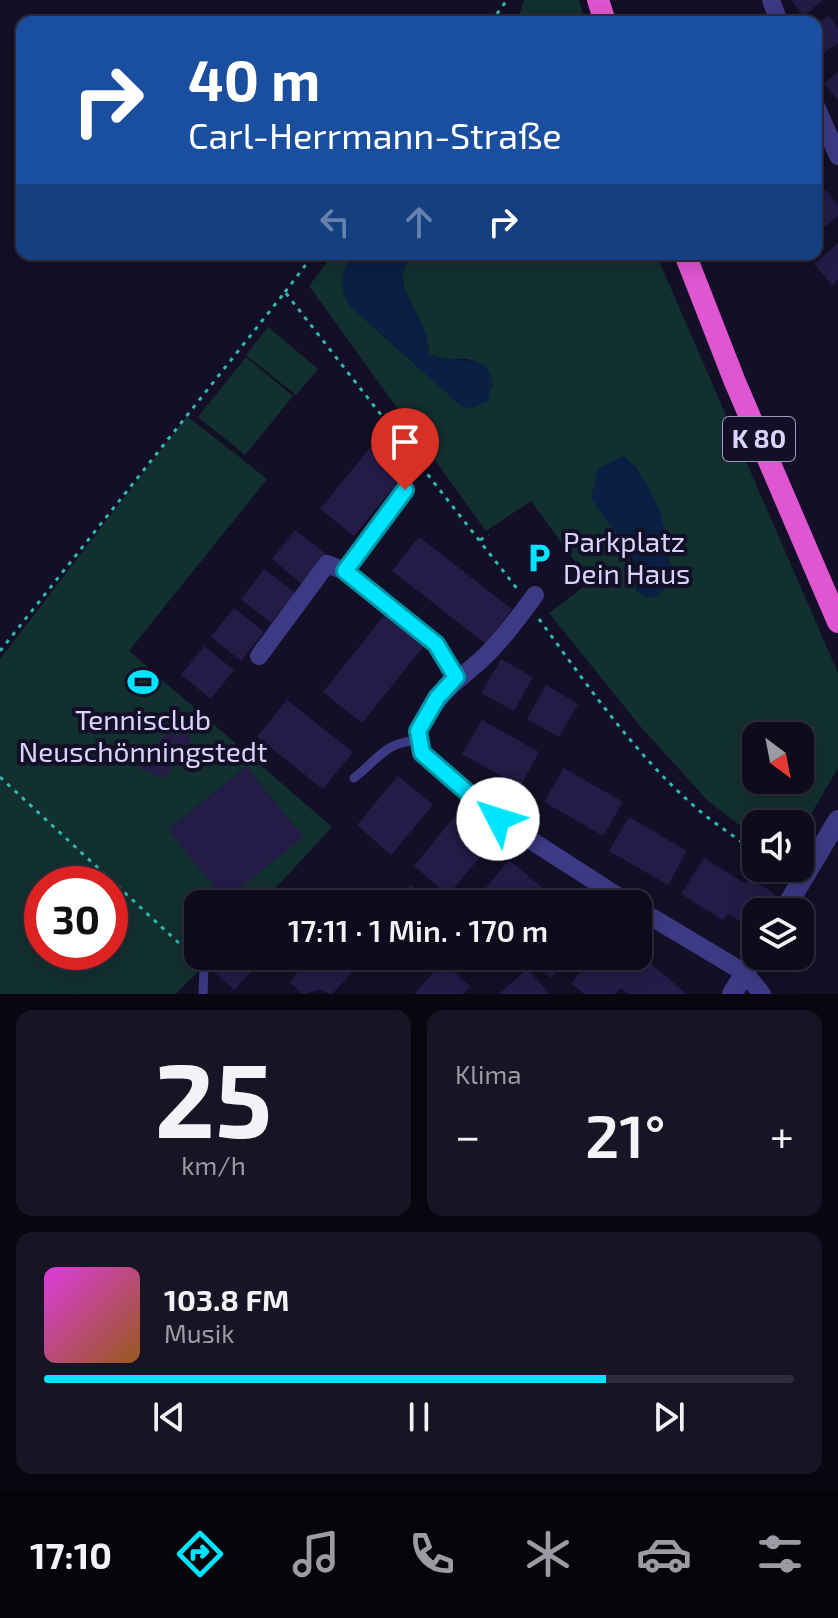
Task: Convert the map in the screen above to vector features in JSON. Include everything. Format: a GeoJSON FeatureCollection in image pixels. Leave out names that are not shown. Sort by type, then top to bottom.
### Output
{"type":"FeatureCollection","features":[{"type":"Feature","properties":{"kind":"highway","name":"K 80"},"geometry":{"type":"LineString","coordinates":[[687,260],[735,382],[838,622]]}},
{"type":"Feature","properties":{"kind":"street"},"geometry":{"type":"LineString","coordinates":[[822,119],[837,151]]}},
{"type":"Feature","properties":{"kind":"street"},"geometry":{"type":"LineString","coordinates":[[345,571],[405,490]]}},
{"type":"Feature","properties":{"kind":"street"},"geometry":{"type":"LineString","coordinates":[[259,656],[327,564],[345,571],[436,644],[456,677]]}},
{"type":"Feature","properties":{"kind":"street"},"geometry":{"type":"LineString","coordinates":[[532,599],[475,665],[456,677],[430,709],[418,731],[422,753],[498,819],[608,890]]}},
{"type":"Feature","properties":{"kind":"street"},"geometry":{"type":"LineString","coordinates":[[791,898],[838,820]]}},
{"type":"Feature","properties":{"kind":"street"},"geometry":{"type":"LineString","coordinates":[[652,917],[745,973],[762,994]]}},
{"type":"Feature","properties":{"kind":"street"},"geometry":{"type":"LineString","coordinates":[[732,994],[747,970]]}},
{"type":"Feature","properties":{"kind":"lane"},"geometry":{"type":"LineString","coordinates":[[354,778],[385,749],[399,742],[420,740]]}},
{"type":"Feature","properties":{"kind":"lane"},"geometry":{"type":"LineString","coordinates":[[203,994],[204,970]]}},
{"type":"Feature","properties":{"kind":"path"},"geometry":{"type":"LineString","coordinates":[[0,651],[309,260]]}},
{"type":"Feature","properties":{"kind":"path"},"geometry":{"type":"LineString","coordinates":[[285,292],[480,540],[532,599],[627,735],[701,812],[742,842]]}},
{"type":"Feature","properties":{"kind":"path"},"geometry":{"type":"LineString","coordinates":[[480,540],[489,535]]}},
{"type":"Feature","properties":{"kind":"path"},"geometry":{"type":"LineString","coordinates":[[0,777],[184,947]]}},
{"type":"Feature","properties":{"kind":"green space"},"geometry":{"type":"Polygon","coordinates":[[[524,0],[579,0],[583,16],[519,16],[524,0]]]}},
{"type":"Feature","properties":{"kind":"green space"},"geometry":{"type":"Polygon","coordinates":[[[328,260],[350,260],[350,306],[430,378],[493,386],[487,373],[474,361],[429,354],[426,334],[405,290],[402,275],[407,260],[659,260],[838,673],[838,768],[813,810],[742,810],[742,827],[707,800],[640,726],[549,613],[590,582],[531,501],[486,531],[309,286],[328,260]],[[635,466],[623,536],[636,579],[668,545],[654,499],[635,466]]]}},
{"type":"Feature","properties":{"kind":"green space"},"geometry":{"type":"Polygon","coordinates":[[[268,327],[318,369],[296,395],[246,355],[268,327]]]}},
{"type":"Feature","properties":{"kind":"green space"},"geometry":{"type":"Polygon","coordinates":[[[246,357],[293,396],[245,455],[198,417],[246,357]]]}},
{"type":"Feature","properties":{"kind":"green space"},"geometry":{"type":"Polygon","coordinates":[[[187,416],[267,479],[129,651],[332,827],[274,890],[184,890],[184,970],[199,970],[176,994],[0,994],[0,659],[187,416]],[[246,767],[168,830],[303,837],[246,767]]]}},
{"type":"Feature","properties":{"kind":"water"},"geometry":{"type":"Polygon","coordinates":[[[350,260],[407,260],[402,275],[405,290],[426,334],[429,354],[484,365],[490,372],[488,401],[472,408],[462,407],[350,306],[342,286],[350,260]]]}},
{"type":"Feature","properties":{"kind":"water"},"geometry":{"type":"Polygon","coordinates":[[[624,456],[646,483],[665,532],[670,583],[658,596],[646,598],[636,590],[636,574],[628,549],[591,498],[598,469],[624,456]]]}},
{"type":"Feature","properties":{"kind":"building"},"geometry":{"type":"Polygon","coordinates":[[[791,0],[823,0],[804,16],[791,0]]]}},
{"type":"Feature","properties":{"kind":"building"},"geometry":{"type":"Polygon","coordinates":[[[829,15],[838,28],[838,43],[822,55],[822,20],[829,15]]]}},
{"type":"Feature","properties":{"kind":"building"},"geometry":{"type":"Polygon","coordinates":[[[838,72],[838,100],[824,83],[838,72]]]}},
{"type":"Feature","properties":{"kind":"building"},"geometry":{"type":"Polygon","coordinates":[[[826,190],[838,205],[838,216],[822,229],[822,193],[826,190]]]}},
{"type":"Feature","properties":{"kind":"building"},"geometry":{"type":"Polygon","coordinates":[[[838,243],[838,279],[832,285],[814,264],[838,243]]]}},
{"type":"Feature","properties":{"kind":"building"},"geometry":{"type":"Polygon","coordinates":[[[374,443],[407,471],[354,536],[320,509],[374,443]]]}},
{"type":"Feature","properties":{"kind":"building"},"geometry":{"type":"Polygon","coordinates":[[[295,530],[326,554],[302,584],[272,559],[295,530]]]}},
{"type":"Feature","properties":{"kind":"building"},"geometry":{"type":"Polygon","coordinates":[[[419,537],[512,609],[486,644],[392,571],[419,537]]]}},
{"type":"Feature","properties":{"kind":"building"},"geometry":{"type":"Polygon","coordinates":[[[264,569],[295,593],[271,623],[241,599],[264,569]]]}},
{"type":"Feature","properties":{"kind":"building"},"geometry":{"type":"Polygon","coordinates":[[[234,608],[264,632],[241,661],[211,637],[234,608]]]}},
{"type":"Feature","properties":{"kind":"building"},"geometry":{"type":"Polygon","coordinates":[[[387,612],[426,643],[362,723],[323,692],[387,612]]]}},
{"type":"Feature","properties":{"kind":"building"},"geometry":{"type":"Polygon","coordinates":[[[204,646],[234,670],[211,699],[181,675],[204,646]]]}},
{"type":"Feature","properties":{"kind":"building"},"geometry":{"type":"Polygon","coordinates":[[[501,659],[533,677],[514,711],[481,693],[501,659]]]}},
{"type":"Feature","properties":{"kind":"building"},"geometry":{"type":"Polygon","coordinates":[[[546,685],[578,704],[559,737],[527,719],[546,685]]]}},
{"type":"Feature","properties":{"kind":"building"},"geometry":{"type":"Polygon","coordinates":[[[287,700],[353,752],[323,789],[257,737],[287,700]]]}},
{"type":"Feature","properties":{"kind":"building"},"geometry":{"type":"Polygon","coordinates":[[[482,720],[539,752],[520,787],[462,754],[482,720]]]}},
{"type":"Feature","properties":{"kind":"building"},"geometry":{"type":"Polygon","coordinates":[[[183,732],[189,735],[193,755],[179,766],[173,764],[165,778],[141,769],[140,763],[154,752],[153,746],[167,733],[178,736],[183,732]]]}},
{"type":"Feature","properties":{"kind":"building"},"geometry":{"type":"Polygon","coordinates":[[[246,767],[303,837],[237,890],[217,890],[168,830],[246,767]]]}},
{"type":"Feature","properties":{"kind":"building"},"geometry":{"type":"Polygon","coordinates":[[[564,768],[623,802],[603,836],[544,802],[564,768]]]}},
{"type":"Feature","properties":{"kind":"building"},"geometry":{"type":"Polygon","coordinates":[[[398,776],[433,805],[391,855],[357,825],[398,776]]]}},
{"type":"Feature","properties":{"kind":"building"},"geometry":{"type":"Polygon","coordinates":[[[455,816],[490,845],[452,890],[442,890],[414,866],[455,816]]]}},
{"type":"Feature","properties":{"kind":"building"},"geometry":{"type":"Polygon","coordinates":[[[629,817],[687,851],[668,885],[609,851],[629,817]]]}},
{"type":"Feature","properties":{"kind":"building"},"geometry":{"type":"Polygon","coordinates":[[[704,858],[742,882],[756,882],[775,894],[772,898],[742,898],[742,923],[728,914],[723,920],[681,894],[704,858]]]}},
{"type":"Feature","properties":{"kind":"building"},"geometry":{"type":"Polygon","coordinates":[[[509,860],[544,889],[543,890],[484,890],[509,860]]]}},
{"type":"Feature","properties":{"kind":"building"},"geometry":{"type":"Polygon","coordinates":[[[652,965],[687,994],[628,994],[620,988],[615,994],[584,994],[571,983],[582,970],[652,970],[652,965]]]}},
{"type":"Feature","properties":{"kind":"building"},"geometry":{"type":"Polygon","coordinates":[[[212,970],[253,970],[234,990],[212,970]]]}},
{"type":"Feature","properties":{"kind":"building"},"geometry":{"type":"Polygon","coordinates":[[[300,970],[354,970],[332,994],[318,990],[303,994],[289,982],[300,970]]]}},
{"type":"Feature","properties":{"kind":"building"},"geometry":{"type":"Polygon","coordinates":[[[436,970],[452,970],[470,986],[463,994],[414,994],[436,970]]]}},
{"type":"Feature","properties":{"kind":"building"},"geometry":{"type":"Polygon","coordinates":[[[528,970],[550,994],[499,994],[528,970]]]}},
{"type":"Feature","properties":{"kind":"building"},"geometry":{"type":"Polygon","coordinates":[[[542,970],[558,970],[551,978],[542,970]]]}},
{"type":"Feature","properties":{"kind":"place","name":"Parkplatz Dein Haus"},"geometry":{"type":"Point","coordinates":[539,558]}},
{"type":"Feature","properties":{"kind":"place","name":"Tennisclub Neuschönningstedt"},"geometry":{"type":"Point","coordinates":[143,682]}},
{"type":"Feature","properties":{"kind":"route"},"geometry":{"type":"LineString","coordinates":[[405,490],[345,571],[436,644],[456,677],[437,698],[418,731],[422,753],[498,819]]}}]}
